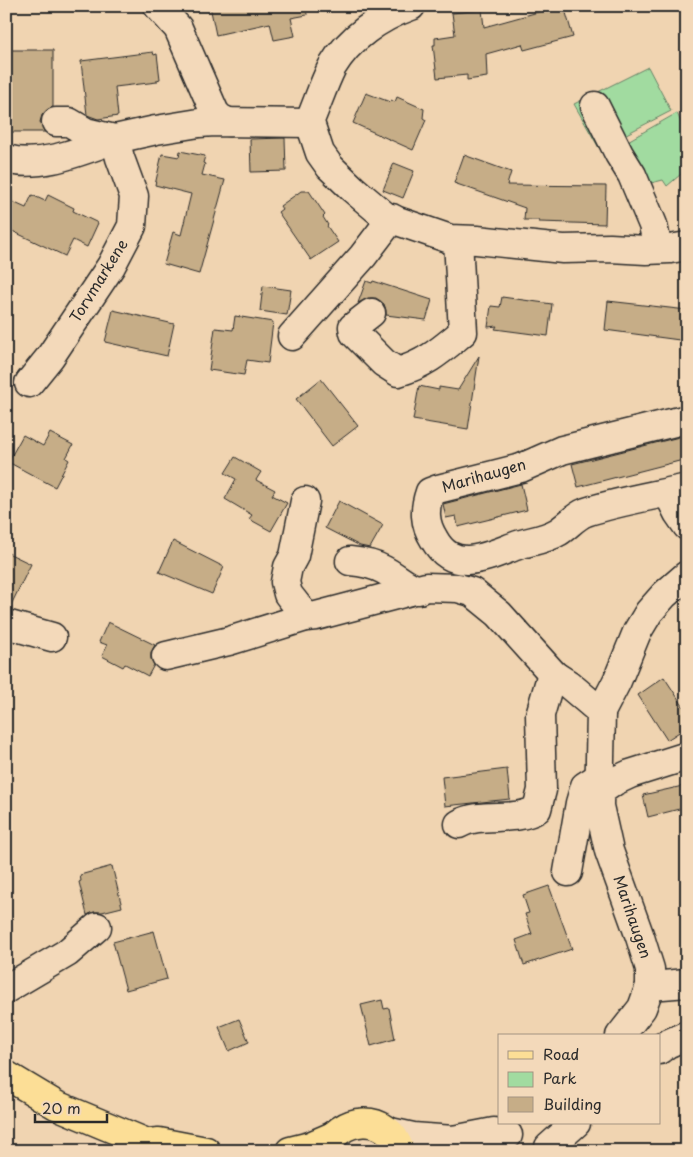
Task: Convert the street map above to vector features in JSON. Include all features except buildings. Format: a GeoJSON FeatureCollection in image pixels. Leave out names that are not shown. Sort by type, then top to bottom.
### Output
{"type":"FeatureCollection","features":[{"type":"Feature","properties":{"kind":"main road"},"geometry":{"type":"LineString","coordinates":[[6,1075],[56,1105],[140,1145],[159,1142],[206,1151]]}},
{"type":"Feature","properties":{"kind":"main road"},"geometry":{"type":"LineString","coordinates":[[290,1151],[328,1143],[338,1130],[350,1124],[364,1122],[378,1125],[395,1142]]}},
{"type":"Feature","properties":{"kind":"street"},"geometry":{"type":"LineString","coordinates":[[158,6],[178,28],[215,113],[228,122]]}},
{"type":"Feature","properties":{"kind":"street"},"geometry":{"type":"LineString","coordinates":[[411,6],[381,19],[363,33],[343,54],[332,67],[310,123],[320,153],[330,167],[353,189],[386,217],[458,240],[477,240],[563,249],[658,249],[687,246]]}},
{"type":"Feature","properties":{"kind":"street"},"geometry":{"type":"LineString","coordinates":[[595,106],[619,154],[632,175],[652,225],[658,249]]}},
{"type":"Feature","properties":{"kind":"street"},"geometry":{"type":"LineString","coordinates":[[56,122],[69,122],[86,132],[156,130],[199,123],[310,123]]}},
{"type":"Feature","properties":{"kind":"street"},"geometry":{"type":"LineString","coordinates":[[6,159],[28,162],[42,161],[109,132]]}},
{"type":"Feature","properties":{"kind":"street","name":"Torvmarkene"},"geometry":{"type":"LineString","coordinates":[[29,384],[50,357],[111,266],[132,226],[134,196],[109,132]]}},
{"type":"Feature","properties":{"kind":"street"},"geometry":{"type":"LineString","coordinates":[[292,336],[363,256],[392,218]]}},
{"type":"Feature","properties":{"kind":"street"},"geometry":{"type":"LineString","coordinates":[[371,313],[353,327],[354,332],[384,363],[398,372],[428,360],[462,332],[458,240]]}},
{"type":"Feature","properties":{"kind":"street","name":"Marihaugen"},"geometry":{"type":"LineString","coordinates":[[687,419],[562,450],[521,468],[438,489],[430,492],[426,504],[426,520],[429,531],[439,548],[453,558],[474,560],[558,532],[585,513],[645,496],[677,490],[678,513],[687,526]]}},
{"type":"Feature","properties":{"kind":"street"},"geometry":{"type":"LineString","coordinates":[[306,501],[294,556],[288,567],[285,582],[288,594],[306,617]]}},
{"type":"Feature","properties":{"kind":"street"},"geometry":{"type":"LineString","coordinates":[[350,560],[364,562],[384,570],[419,590]]}},
{"type":"Feature","properties":{"kind":"street","name":"Marihaugen"},"geometry":{"type":"LineString","coordinates":[[622,1034],[642,1008],[650,986],[650,969],[609,851],[599,806],[602,712],[637,632],[645,619],[664,595],[687,575]]}},
{"type":"Feature","properties":{"kind":"street"},"geometry":{"type":"LineString","coordinates":[[166,656],[230,641],[306,617],[426,587],[458,588],[472,592],[499,614],[554,675],[602,712]]}},
{"type":"Feature","properties":{"kind":"street"},"geometry":{"type":"LineString","coordinates":[[6,624],[52,637]]}},
{"type":"Feature","properties":{"kind":"street"},"geometry":{"type":"LineString","coordinates":[[459,824],[485,818],[523,815],[537,809],[542,790],[540,715],[550,680],[552,675],[554,675]]}},
{"type":"Feature","properties":{"kind":"street"},"geometry":{"type":"LineString","coordinates":[[568,872],[580,803],[585,786],[615,781],[630,774],[687,756]]}},
{"type":"Feature","properties":{"kind":"street"},"geometry":{"type":"LineString","coordinates":[[6,989],[67,953],[97,927]]}},
{"type":"Feature","properties":{"kind":"street"},"geometry":{"type":"LineString","coordinates":[[650,986],[687,983]]}},
{"type":"Feature","properties":{"kind":"street"},"geometry":{"type":"LineString","coordinates":[[660,1049],[687,1035]]}},
{"type":"Feature","properties":{"kind":"street"},"geometry":{"type":"LineString","coordinates":[[549,1151],[549,1147],[575,1124]]}},
{"type":"Feature","properties":{"kind":"street"},"geometry":{"type":"LineString","coordinates":[[395,1142],[413,1137],[452,1140],[494,1132],[518,1136]]}},
{"type":"Feature","properties":{"kind":"street"},"geometry":{"type":"LineString","coordinates":[[484,1151],[518,1136]]}},
{"type":"Feature","properties":{"kind":"green space"},"geometry":{"type":"Polygon","coordinates":[[[648,67],[671,111],[599,148],[574,104],[648,67]]]}},
{"type":"Feature","properties":{"kind":"green space"},"geometry":{"type":"Polygon","coordinates":[[[677,113],[687,136],[687,169],[667,186],[663,180],[631,188],[610,151],[677,113]]]}}]}
